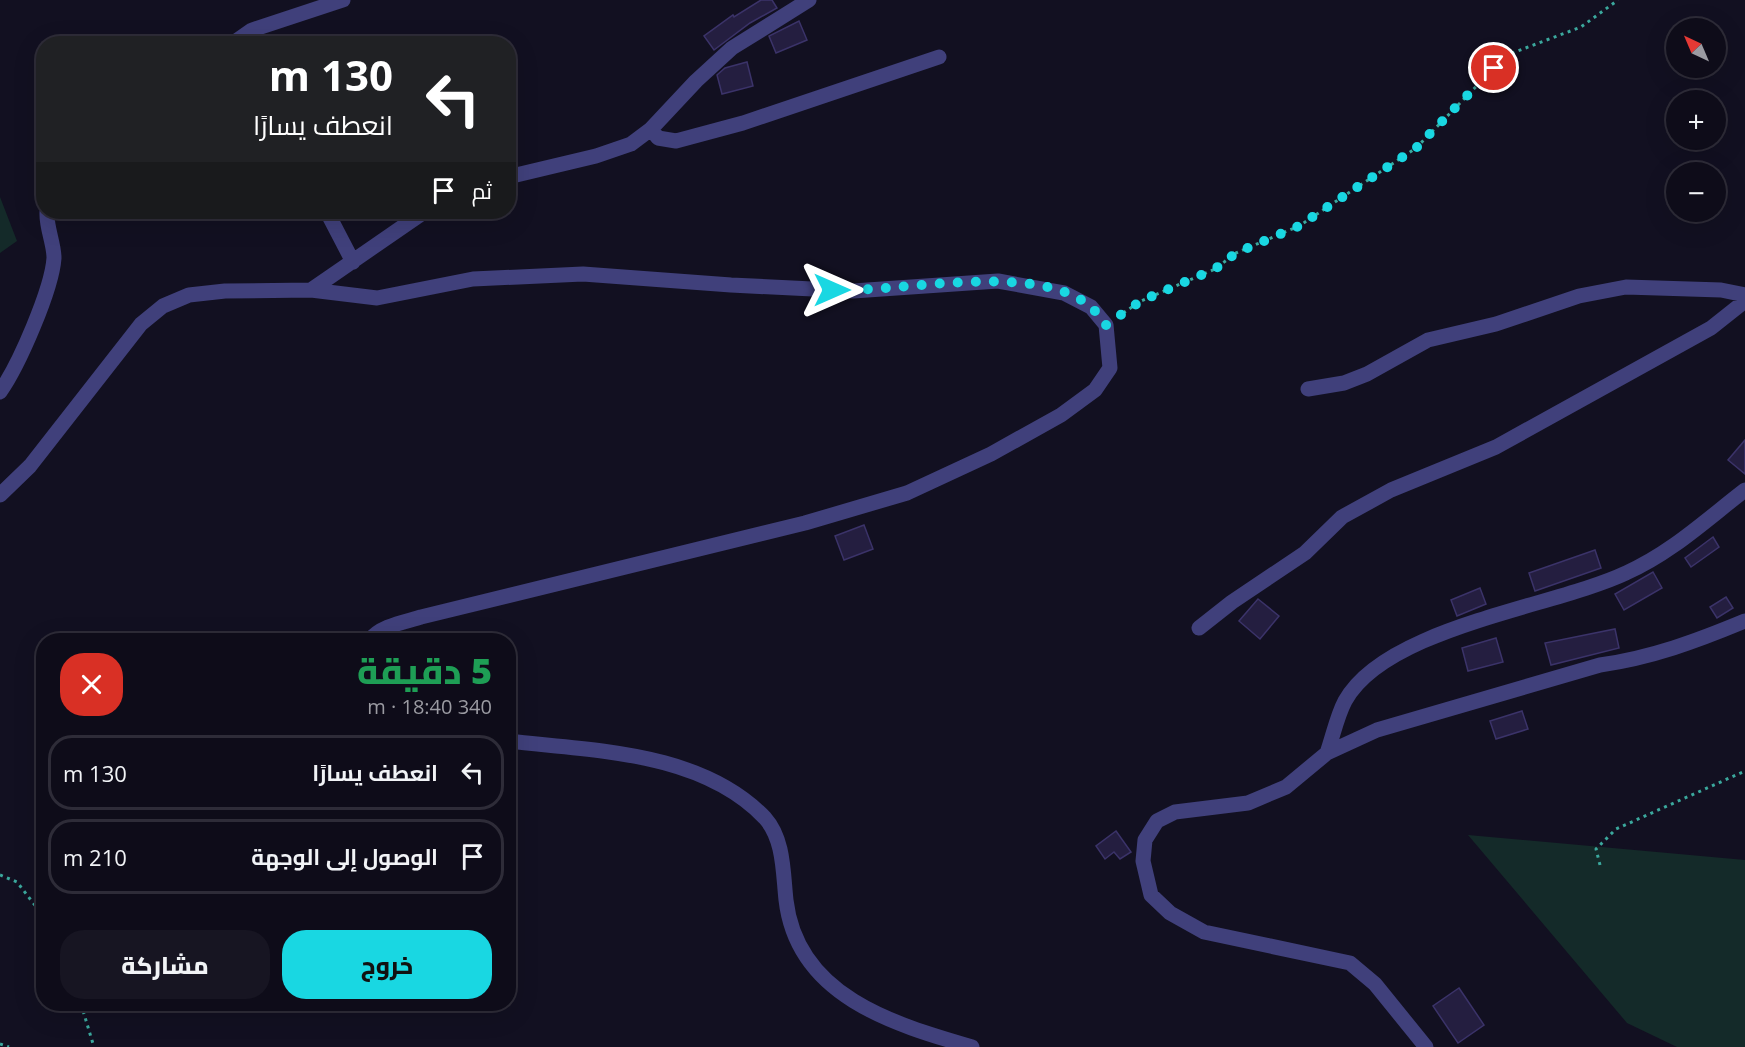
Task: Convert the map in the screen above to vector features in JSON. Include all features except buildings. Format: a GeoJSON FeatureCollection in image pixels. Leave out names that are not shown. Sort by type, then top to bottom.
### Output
{"type":"FeatureCollection","features":[{"type":"Feature","properties":{"kind":"street"},"geometry":{"type":"LineString","coordinates":[[243,36],[252,30],[343,0]]}},
{"type":"Feature","properties":{"kind":"street"},"geometry":{"type":"LineString","coordinates":[[516,175],[596,156],[631,144],[651,129],[696,81],[732,48],[809,0]]}},
{"type":"Feature","properties":{"kind":"street"},"geometry":{"type":"LineString","coordinates":[[651,129],[657,138],[676,141],[743,123],[939,57]]}},
{"type":"Feature","properties":{"kind":"street"},"geometry":{"type":"LineString","coordinates":[[0,392],[21,357],[46,287],[54,257],[46,219]]}},
{"type":"Feature","properties":{"kind":"street"},"geometry":{"type":"LineString","coordinates":[[331,219],[353,262]]}},
{"type":"Feature","properties":{"kind":"street"},"geometry":{"type":"LineString","coordinates":[[311,290],[414,219]]}},
{"type":"Feature","properties":{"kind":"street"},"geometry":{"type":"LineString","coordinates":[[0,495],[30,466],[141,324],[163,306],[189,295],[225,291],[311,290],[377,298],[473,279],[583,274],[853,291],[998,281],[1064,293],[1091,307],[1106,325],[1110,368],[1095,390],[1061,415],[991,454],[907,493],[805,523],[421,617],[378,633]]}},
{"type":"Feature","properties":{"kind":"street"},"geometry":{"type":"LineString","coordinates":[[1308,389],[1344,382],[1366,374],[1428,340],[1496,324],[1579,296],[1626,287],[1721,290],[1745,295]]}},
{"type":"Feature","properties":{"kind":"street"},"geometry":{"type":"LineString","coordinates":[[1199,628],[1232,602],[1305,553],[1342,517],[1391,490],[1496,447],[1711,328],[1745,301]]}},
{"type":"Feature","properties":{"kind":"street"},"geometry":{"type":"LineString","coordinates":[[1327,753],[1345,701],[1365,677],[1395,656],[1433,638],[1497,614],[1625,574],[1703,526],[1745,490]]}},
{"type":"Feature","properties":{"kind":"street"},"geometry":{"type":"LineString","coordinates":[[1426,1047],[1375,984],[1350,963],[1204,932],[1170,913],[1151,895],[1143,861],[1145,840],[1157,821],[1175,812],[1248,803],[1286,787],[1327,753],[1377,730],[1600,665],[1636,660],[1701,640],[1745,621]]}},
{"type":"Feature","properties":{"kind":"street"},"geometry":{"type":"LineString","coordinates":[[516,742],[631,756],[676,766],[734,793],[765,818],[777,836],[792,932],[807,959],[827,980],[855,1003],[887,1019],[972,1047]]}},
{"type":"Feature","properties":{"kind":"path"},"geometry":{"type":"LineString","coordinates":[[1106,325],[1141,301],[1215,269],[1236,253],[1299,226],[1416,148],[1507,55],[1581,27],[1618,0]]}},
{"type":"Feature","properties":{"kind":"path"},"geometry":{"type":"LineString","coordinates":[[1600,865],[1596,849],[1616,829],[1708,790],[1745,771]]}},
{"type":"Feature","properties":{"kind":"path"},"geometry":{"type":"LineString","coordinates":[[0,875],[17,882],[36,907]]}},
{"type":"Feature","properties":{"kind":"path"},"geometry":{"type":"LineString","coordinates":[[83,1011],[94,1047]]}},
{"type":"Feature","properties":{"kind":"path"},"geometry":{"type":"LineString","coordinates":[[0,1044],[9,1047]]}},
{"type":"Feature","properties":{"kind":"green space"},"geometry":{"type":"Polygon","coordinates":[[[0,197],[17,241],[0,253],[0,197]]]}},
{"type":"Feature","properties":{"kind":"green space"},"geometry":{"type":"Polygon","coordinates":[[[1468,835],[1745,860],[1745,1047],[1677,1047],[1627,1023],[1468,835]]]}},
{"type":"Feature","properties":{"kind":"route"},"geometry":{"type":"LineString","coordinates":[[832,290],[853,291],[998,281],[1037,286],[1064,293],[1091,307],[1106,325],[1141,301],[1184,284],[1215,269],[1236,253],[1299,226],[1416,148],[1494,68]]}}]}
